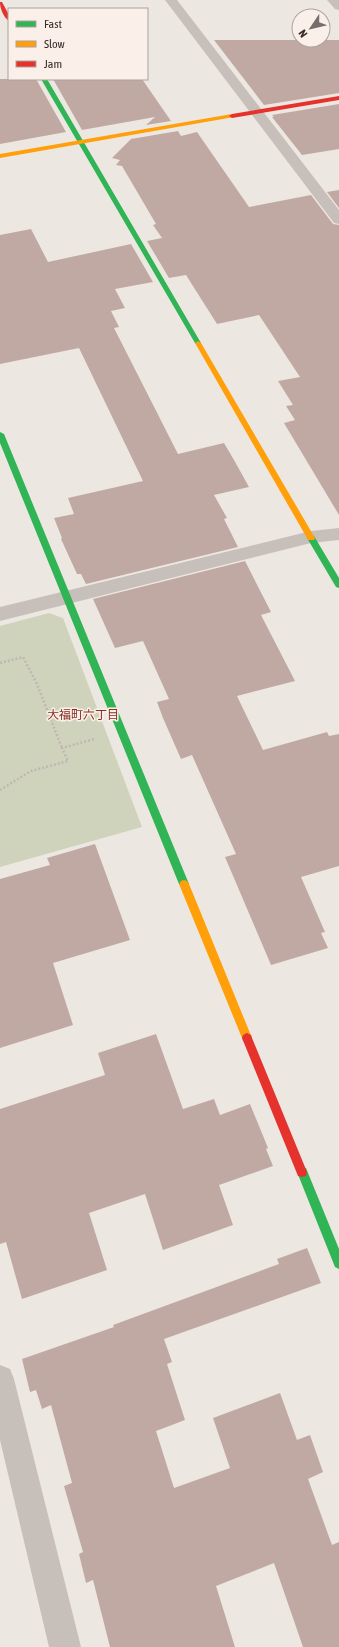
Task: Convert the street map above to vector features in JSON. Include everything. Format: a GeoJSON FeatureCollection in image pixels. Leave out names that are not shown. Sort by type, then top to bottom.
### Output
{"type":"FeatureCollection","features":[{"type":"Feature","properties":{"kind":"street"},"geometry":{"type":"LineString","coordinates":[[171,0],[339,220]]}},
{"type":"Feature","properties":{"kind":"street"},"geometry":{"type":"LineString","coordinates":[[334,0],[339,6]]}},
{"type":"Feature","properties":{"kind":"street"},"geometry":{"type":"LineString","coordinates":[[0,4],[8,17]]}},
{"type":"Feature","properties":{"kind":"street"},"geometry":{"type":"LineString","coordinates":[[45,80],[339,585]]}},
{"type":"Feature","properties":{"kind":"street"},"geometry":{"type":"LineString","coordinates":[[0,156],[255,111],[339,98]]}},
{"type":"Feature","properties":{"kind":"street"},"geometry":{"type":"LineString","coordinates":[[0,434],[339,1263]]}},
{"type":"Feature","properties":{"kind":"street"},"geometry":{"type":"LineString","coordinates":[[0,614],[311,537],[339,534]]}},
{"type":"Feature","properties":{"kind":"street"},"geometry":{"type":"LineString","coordinates":[[0,1379],[66,1647]]}},
{"type":"Feature","properties":{"kind":"path"},"geometry":{"type":"LineString","coordinates":[[0,663],[23,657],[37,684],[68,761],[31,771],[0,790]]}},
{"type":"Feature","properties":{"kind":"path"},"geometry":{"type":"LineString","coordinates":[[62,748],[121,732]]}},
{"type":"Feature","properties":{"kind":"green space"},"geometry":{"type":"Polygon","coordinates":[[[49,613],[63,618],[142,827],[0,867],[0,626],[49,613]]]}},
{"type":"Feature","properties":{"kind":"building"},"geometry":{"type":"Polygon","coordinates":[[[214,40],[291,40],[291,48],[331,48],[331,40],[339,40],[339,93],[264,105],[214,40]]]}},
{"type":"Feature","properties":{"kind":"building"},"geometry":{"type":"Polygon","coordinates":[[[0,79],[37,80],[66,132],[0,144],[0,79]]]}},
{"type":"Feature","properties":{"kind":"building"},"geometry":{"type":"Polygon","coordinates":[[[54,80],[143,80],[171,121],[146,125],[155,117],[82,130],[54,80]]]}},
{"type":"Feature","properties":{"kind":"building"},"geometry":{"type":"Polygon","coordinates":[[[339,104],[339,149],[302,155],[272,117],[274,117],[272,115],[339,104]]]}},
{"type":"Feature","properties":{"kind":"building"},"geometry":{"type":"Polygon","coordinates":[[[178,131],[181,136],[197,132],[249,207],[311,195],[333,224],[339,225],[339,515],[284,423],[295,420],[286,406],[293,405],[278,381],[300,377],[259,315],[217,324],[186,275],[169,278],[147,241],[162,238],[153,225],[156,224],[122,166],[116,165],[120,160],[112,158],[131,139],[178,131]]]}},
{"type":"Feature","properties":{"kind":"building"},"geometry":{"type":"Polygon","coordinates":[[[339,190],[339,208],[327,192],[339,190]]]}},
{"type":"Feature","properties":{"kind":"building"},"geometry":{"type":"Polygon","coordinates":[[[31,229],[48,262],[131,244],[153,282],[115,289],[125,308],[111,311],[119,327],[114,328],[178,454],[224,443],[234,460],[249,487],[214,495],[227,518],[224,519],[238,547],[86,584],[81,574],[77,574],[61,539],[62,538],[54,518],[74,514],[68,498],[143,481],[79,348],[0,364],[0,235],[31,229]]]}},
{"type":"Feature","properties":{"kind":"building"},"geometry":{"type":"Polygon","coordinates":[[[245,561],[271,612],[261,615],[295,681],[237,696],[263,750],[327,732],[329,736],[339,734],[339,866],[301,877],[325,932],[321,933],[328,948],[271,965],[225,857],[236,854],[192,755],[181,759],[163,718],[157,702],[169,699],[143,641],[115,648],[93,599],[245,561]]]}},
{"type":"Feature","properties":{"kind":"building"},"geometry":{"type":"Polygon","coordinates":[[[95,844],[130,940],[53,963],[73,1025],[0,1048],[0,879],[50,865],[47,858],[95,844]]]}},
{"type":"Feature","properties":{"kind":"building"},"geometry":{"type":"Polygon","coordinates":[[[156,1034],[183,1109],[214,1099],[220,1115],[250,1104],[268,1148],[266,1149],[273,1166],[219,1185],[233,1225],[163,1250],[145,1194],[89,1213],[107,1270],[22,1299],[6,1242],[0,1244],[0,1109],[105,1075],[98,1053],[156,1034]]]}},
{"type":"Feature","properties":{"kind":"building"},"geometry":{"type":"Polygon","coordinates":[[[307,1248],[321,1283],[164,1339],[172,1362],[167,1364],[185,1420],[156,1431],[174,1488],[230,1468],[213,1418],[280,1393],[297,1440],[310,1435],[323,1472],[308,1479],[332,1545],[339,1542],[339,1647],[303,1647],[274,1563],[216,1586],[235,1647],[110,1647],[93,1580],[86,1583],[79,1554],[83,1552],[64,1486],[72,1483],[51,1405],[42,1409],[36,1390],[30,1392],[22,1359],[114,1327],[113,1325],[279,1264],[277,1259],[307,1248]]]}},
{"type":"Feature","properties":{"kind":"traffic: fast"},"geometry":{"type":"LineString","coordinates":[[45,80],[198,343]]}},
{"type":"Feature","properties":{"kind":"traffic: fast"},"geometry":{"type":"LineString","coordinates":[[0,434],[184,884]]}},
{"type":"Feature","properties":{"kind":"traffic: fast"},"geometry":{"type":"LineString","coordinates":[[311,538],[339,585]]}},
{"type":"Feature","properties":{"kind":"traffic: fast"},"geometry":{"type":"LineString","coordinates":[[302,1172],[339,1263]]}},
{"type":"Feature","properties":{"kind":"traffic: slow"},"geometry":{"type":"LineString","coordinates":[[0,156],[232,116]]}},
{"type":"Feature","properties":{"kind":"traffic: slow"},"geometry":{"type":"LineString","coordinates":[[198,343],[311,538]]}},
{"type":"Feature","properties":{"kind":"traffic: slow"},"geometry":{"type":"LineString","coordinates":[[184,884],[247,1038]]}},
{"type":"Feature","properties":{"kind":"traffic: jam"},"geometry":{"type":"LineString","coordinates":[[0,3],[8,17]]}},
{"type":"Feature","properties":{"kind":"traffic: jam"},"geometry":{"type":"LineString","coordinates":[[232,116],[339,98]]}},
{"type":"Feature","properties":{"kind":"traffic: jam"},"geometry":{"type":"LineString","coordinates":[[247,1038],[302,1172]]}},
{"type":"Feature","properties":{"kind":"district","name":"大福町六丁目"},"geometry":{"type":"Point","coordinates":[83,715]}}]}
